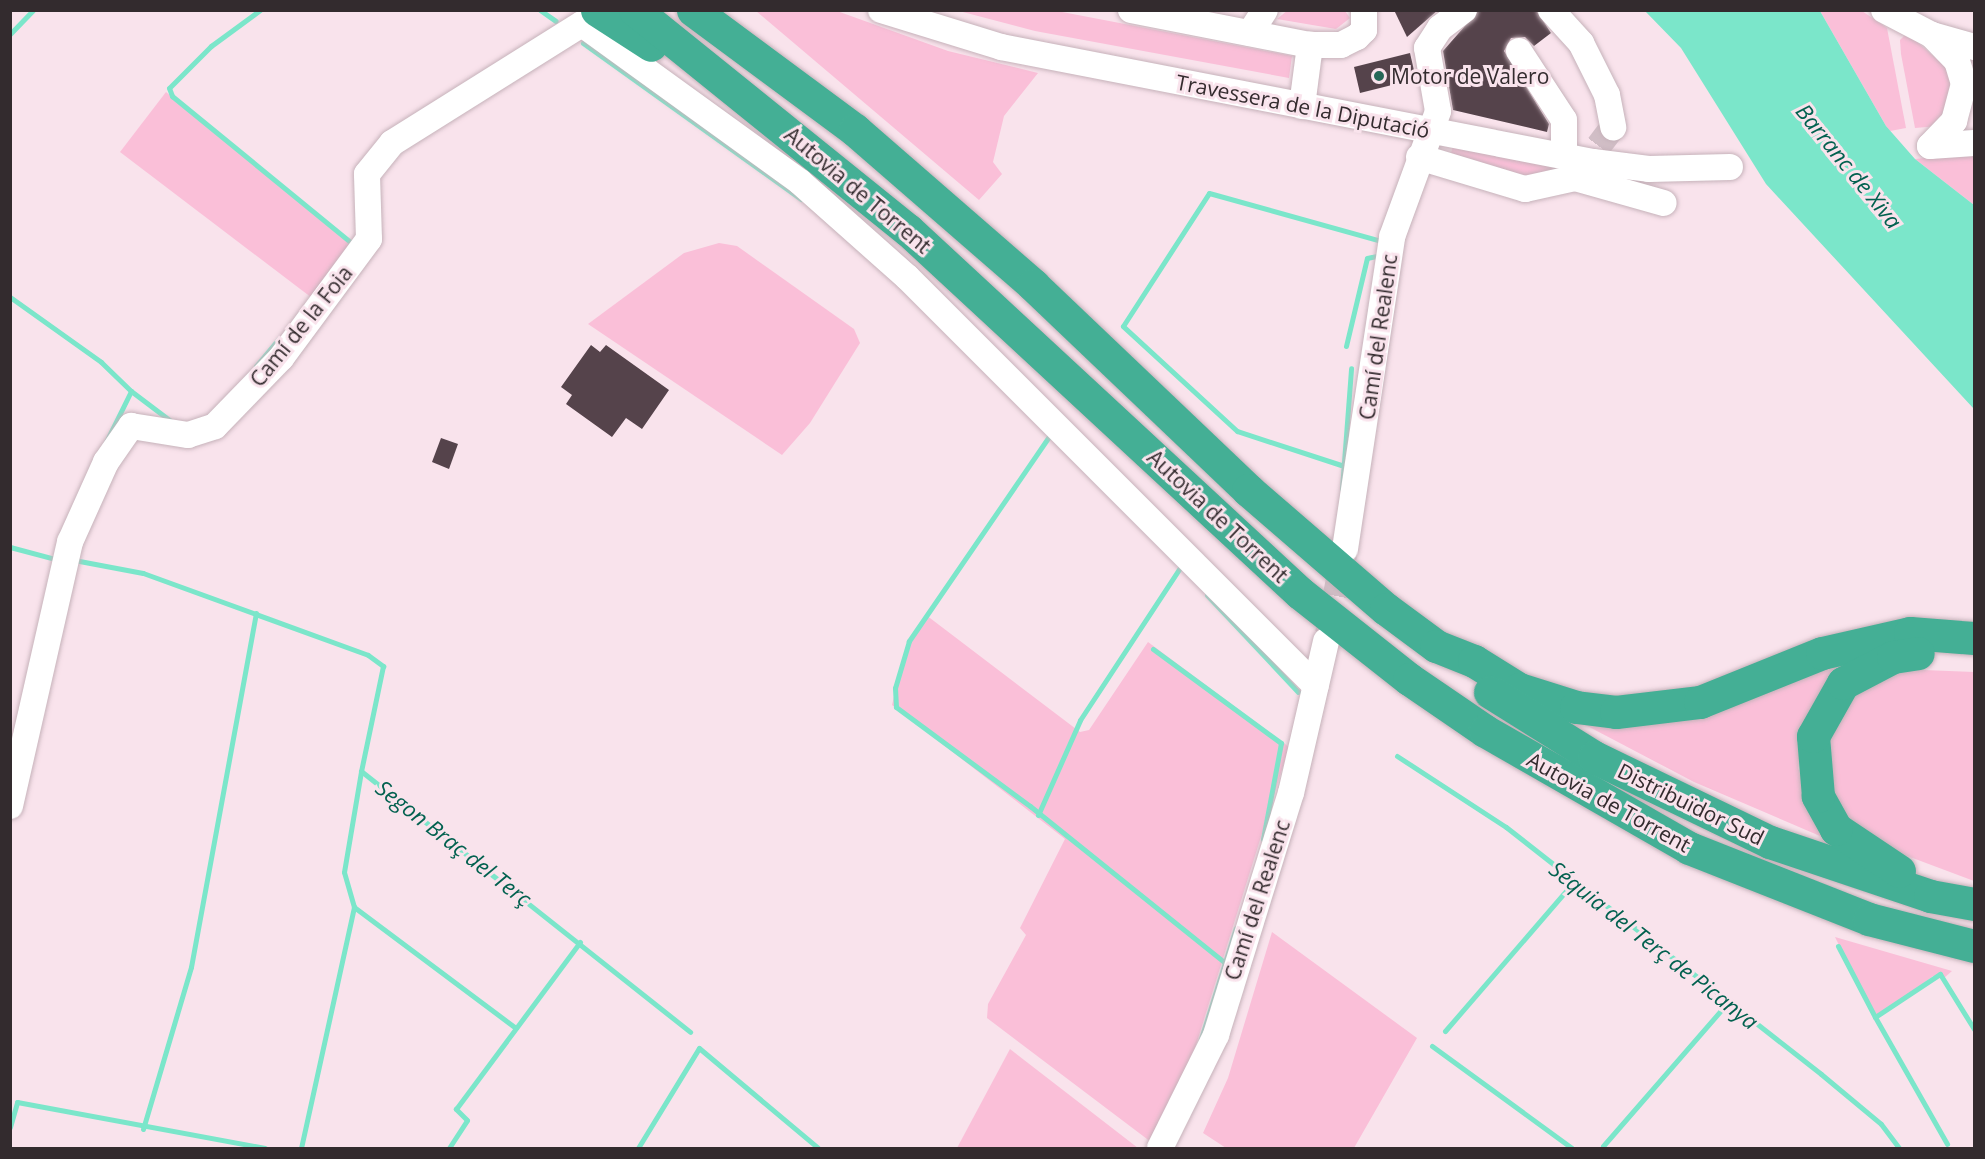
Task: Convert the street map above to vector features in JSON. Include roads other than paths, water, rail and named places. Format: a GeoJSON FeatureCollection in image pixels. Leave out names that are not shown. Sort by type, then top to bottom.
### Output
{"type":"FeatureCollection","features":[{"type":"Feature","properties":{"kind":"highway","name":"Autovia de Torrent"},"geometry":{"type":"LineString","coordinates":[[635,10],[815,152],[1055,362],[1300,593],[1408,679],[1505,743],[1689,848],[1869,920]]}},
{"type":"Feature","properties":{"kind":"highway","name":"Autovia de Torrent"},"geometry":{"type":"LineString","coordinates":[[693,10],[855,130],[1033,285],[1317,552],[1436,646],[1474,661],[1519,689],[1576,707],[1616,712],[1700,702],[1822,653],[1910,633],[1974,638]]}},
{"type":"Feature","properties":{"kind":"highway"},"geometry":{"type":"LineString","coordinates":[[721,10],[827,95],[855,130]]}},
{"type":"Feature","properties":{"kind":"highway"},"geometry":{"type":"LineString","coordinates":[[590,17],[815,152]]}},
{"type":"Feature","properties":{"kind":"highway","name":"Distribuïdor Sud"},"geometry":{"type":"LineString","coordinates":[[1436,646],[1484,689],[1594,757],[1749,832],[1930,896],[1974,904]]}},
{"type":"Feature","properties":{"kind":"highway"},"geometry":{"type":"LineString","coordinates":[[1974,657],[1931,651],[1893,657],[1858,674],[1825,707],[1813,736],[1811,762],[1818,796],[1836,829],[1864,852],[1948,886],[1974,904]]}},
{"type":"Feature","properties":{"kind":"highway"},"geometry":{"type":"LineString","coordinates":[[1869,920],[1974,946]]}},
{"type":"Feature","properties":{"kind":"highway"},"geometry":{"type":"LineString","coordinates":[[1869,920],[1909,945],[1974,967]]}},
{"type":"Feature","properties":{"kind":"street","name":"Travessera de la Diputació"},"geometry":{"type":"LineString","coordinates":[[881,10],[1001,47],[1564,156],[1649,169],[1730,166]]}},
{"type":"Feature","properties":{"kind":"street"},"geometry":{"type":"LineString","coordinates":[[1131,10],[1310,45],[1341,45],[1357,38],[1365,13]]}},
{"type":"Feature","properties":{"kind":"street"},"geometry":{"type":"LineString","coordinates":[[1250,33],[1265,10]]}},
{"type":"Feature","properties":{"kind":"street","name":"Camí del Realenc"},"geometry":{"type":"LineString","coordinates":[[1345,549],[1392,237],[1438,104],[1427,48],[1440,28],[1464,10]]}},
{"type":"Feature","properties":{"kind":"street"},"geometry":{"type":"LineString","coordinates":[[1551,10],[1581,43],[1607,95],[1613,127]]}},
{"type":"Feature","properties":{"kind":"street"},"geometry":{"type":"LineString","coordinates":[[1884,10],[1932,35],[1974,47]]}},
{"type":"Feature","properties":{"kind":"street"},"geometry":{"type":"LineString","coordinates":[[590,17],[800,182],[907,277],[1316,686]]}},
{"type":"Feature","properties":{"kind":"street","name":"Camí de la Foia"},"geometry":{"type":"LineString","coordinates":[[10,806],[70,542],[106,462],[131,426],[188,435],[215,426],[281,358],[369,239],[367,174],[392,143],[590,17]]}},
{"type":"Feature","properties":{"kind":"street"},"geometry":{"type":"LineString","coordinates":[[1932,35],[1957,61],[1964,84],[1958,113],[1930,146],[1974,144]]}},
{"type":"Feature","properties":{"kind":"street"},"geometry":{"type":"LineString","coordinates":[[1302,106],[1310,45]]}},
{"type":"Feature","properties":{"kind":"street"},"geometry":{"type":"LineString","coordinates":[[1518,51],[1564,120],[1564,156]]}},
{"type":"Feature","properties":{"kind":"street"},"geometry":{"type":"LineString","coordinates":[[1419,157],[1525,189],[1575,177],[1664,203]]}},
{"type":"Feature","properties":{"kind":"street","name":"Camí del Realenc"},"geometry":{"type":"LineString","coordinates":[[1160,1149],[1216,1035],[1291,793],[1326,641]]}},
{"type":"Feature","properties":{"kind":"water","name":"Barranc de Xiva"},"geometry":{"type":"Polygon","coordinates":[[[1645,11],[1820,11],[1886,126],[1915,159],[1974,205],[1974,409],[1766,184],[1681,48],[1645,11]]]}},
{"type":"Feature","properties":{"kind":"waterway"},"geometry":{"type":"LineString","coordinates":[[10,34],[33,10]]}},
{"type":"Feature","properties":{"kind":"waterway"},"geometry":{"type":"LineString","coordinates":[[260,10],[211,46],[169,88],[172,96],[354,245]]}},
{"type":"Feature","properties":{"kind":"waterway"},"geometry":{"type":"LineString","coordinates":[[540,10],[556,21]]}},
{"type":"Feature","properties":{"kind":"waterway"},"geometry":{"type":"LineString","coordinates":[[583,43],[801,199]]}},
{"type":"Feature","properties":{"kind":"waterway"},"geometry":{"type":"LineString","coordinates":[[1341,465],[1237,431],[1123,326],[1209,193],[1385,242]]}},
{"type":"Feature","properties":{"kind":"waterway","name":"Séquia del Terç de Picanya"},"geometry":{"type":"LineString","coordinates":[[1346,346],[1367,258],[1381,255]]}},
{"type":"Feature","properties":{"kind":"waterway"},"geometry":{"type":"LineString","coordinates":[[10,297],[101,362],[131,391],[106,442]]}},
{"type":"Feature","properties":{"kind":"waterway"},"geometry":{"type":"LineString","coordinates":[[256,366],[279,339]]}},
{"type":"Feature","properties":{"kind":"waterway","name":"Séquia del Terç de Picanya"},"geometry":{"type":"LineString","coordinates":[[1342,489],[1351,368]]}},
{"type":"Feature","properties":{"kind":"waterway"},"geometry":{"type":"LineString","coordinates":[[131,391],[172,422]]}},
{"type":"Feature","properties":{"kind":"waterway"},"geometry":{"type":"LineString","coordinates":[[1050,435],[909,641],[895,688],[896,707],[1030,806],[1225,963]]}},
{"type":"Feature","properties":{"kind":"waterway","name":"Segon Braç del Terç"},"geometry":{"type":"LineString","coordinates":[[10,547],[59,560]]}},
{"type":"Feature","properties":{"kind":"waterway","name":"Segon Braç del Terç"},"geometry":{"type":"LineString","coordinates":[[74,560],[143,573],[368,655],[383,666],[361,771],[690,1032]]}},
{"type":"Feature","properties":{"kind":"waterway"},"geometry":{"type":"LineString","coordinates":[[1038,815],[1080,720],[1181,566]]}},
{"type":"Feature","properties":{"kind":"waterway"},"geometry":{"type":"LineString","coordinates":[[1207,595],[1298,692]]}},
{"type":"Feature","properties":{"kind":"waterway"},"geometry":{"type":"LineString","coordinates":[[143,1129],[191,967],[256,613]]}},
{"type":"Feature","properties":{"kind":"waterway"},"geometry":{"type":"LineString","coordinates":[[1153,649],[1281,743],[1263,839]]}},
{"type":"Feature","properties":{"kind":"waterway","name":"Séquia del Terç de Picanya"},"geometry":{"type":"LineString","coordinates":[[1397,756],[1506,827],[1821,1074],[1881,1124],[1899,1148]]}},
{"type":"Feature","properties":{"kind":"waterway"},"geometry":{"type":"LineString","coordinates":[[301,1148],[354,907],[344,872],[361,771]]}},
{"type":"Feature","properties":{"kind":"waterway"},"geometry":{"type":"LineString","coordinates":[[1445,1031],[1572,884]]}},
{"type":"Feature","properties":{"kind":"waterway"},"geometry":{"type":"LineString","coordinates":[[354,907],[516,1028]]}},
{"type":"Feature","properties":{"kind":"waterway"},"geometry":{"type":"LineString","coordinates":[[1201,1039],[1236,928]]}},
{"type":"Feature","properties":{"kind":"waterway"},"geometry":{"type":"LineString","coordinates":[[449,1148],[467,1120],[456,1109],[580,942]]}},
{"type":"Feature","properties":{"kind":"waterway"},"geometry":{"type":"LineString","coordinates":[[1838,946],[1875,1017],[1940,974],[1974,1029]]}},
{"type":"Feature","properties":{"kind":"waterway"},"geometry":{"type":"LineString","coordinates":[[1603,1146],[1728,1002]]}},
{"type":"Feature","properties":{"kind":"waterway"},"geometry":{"type":"LineString","coordinates":[[1875,1017],[1947,1144]]}},
{"type":"Feature","properties":{"kind":"waterway"},"geometry":{"type":"LineString","coordinates":[[1432,1046],[1572,1148]]}},
{"type":"Feature","properties":{"kind":"waterway","name":"Segon Braç del Terç"},"geometry":{"type":"LineString","coordinates":[[638,1148],[699,1048],[818,1148]]}},
{"type":"Feature","properties":{"kind":"waterway"},"geometry":{"type":"LineString","coordinates":[[10,1127],[17,1102],[265,1148]]}},
{"type":"Feature","properties":{"kind":"tunnel"},"geometry":{"type":"LineString","coordinates":[[1575,177],[1613,127]]}},
{"type":"Feature","properties":{"kind":"tunnel"},"geometry":{"type":"LineString","coordinates":[[1328,634],[1344,555]]}},
{"type":"Feature","properties":{"kind":"place","name":"Motor de Valero"},"geometry":{"type":"Point","coordinates":[1379,76]}}]}
